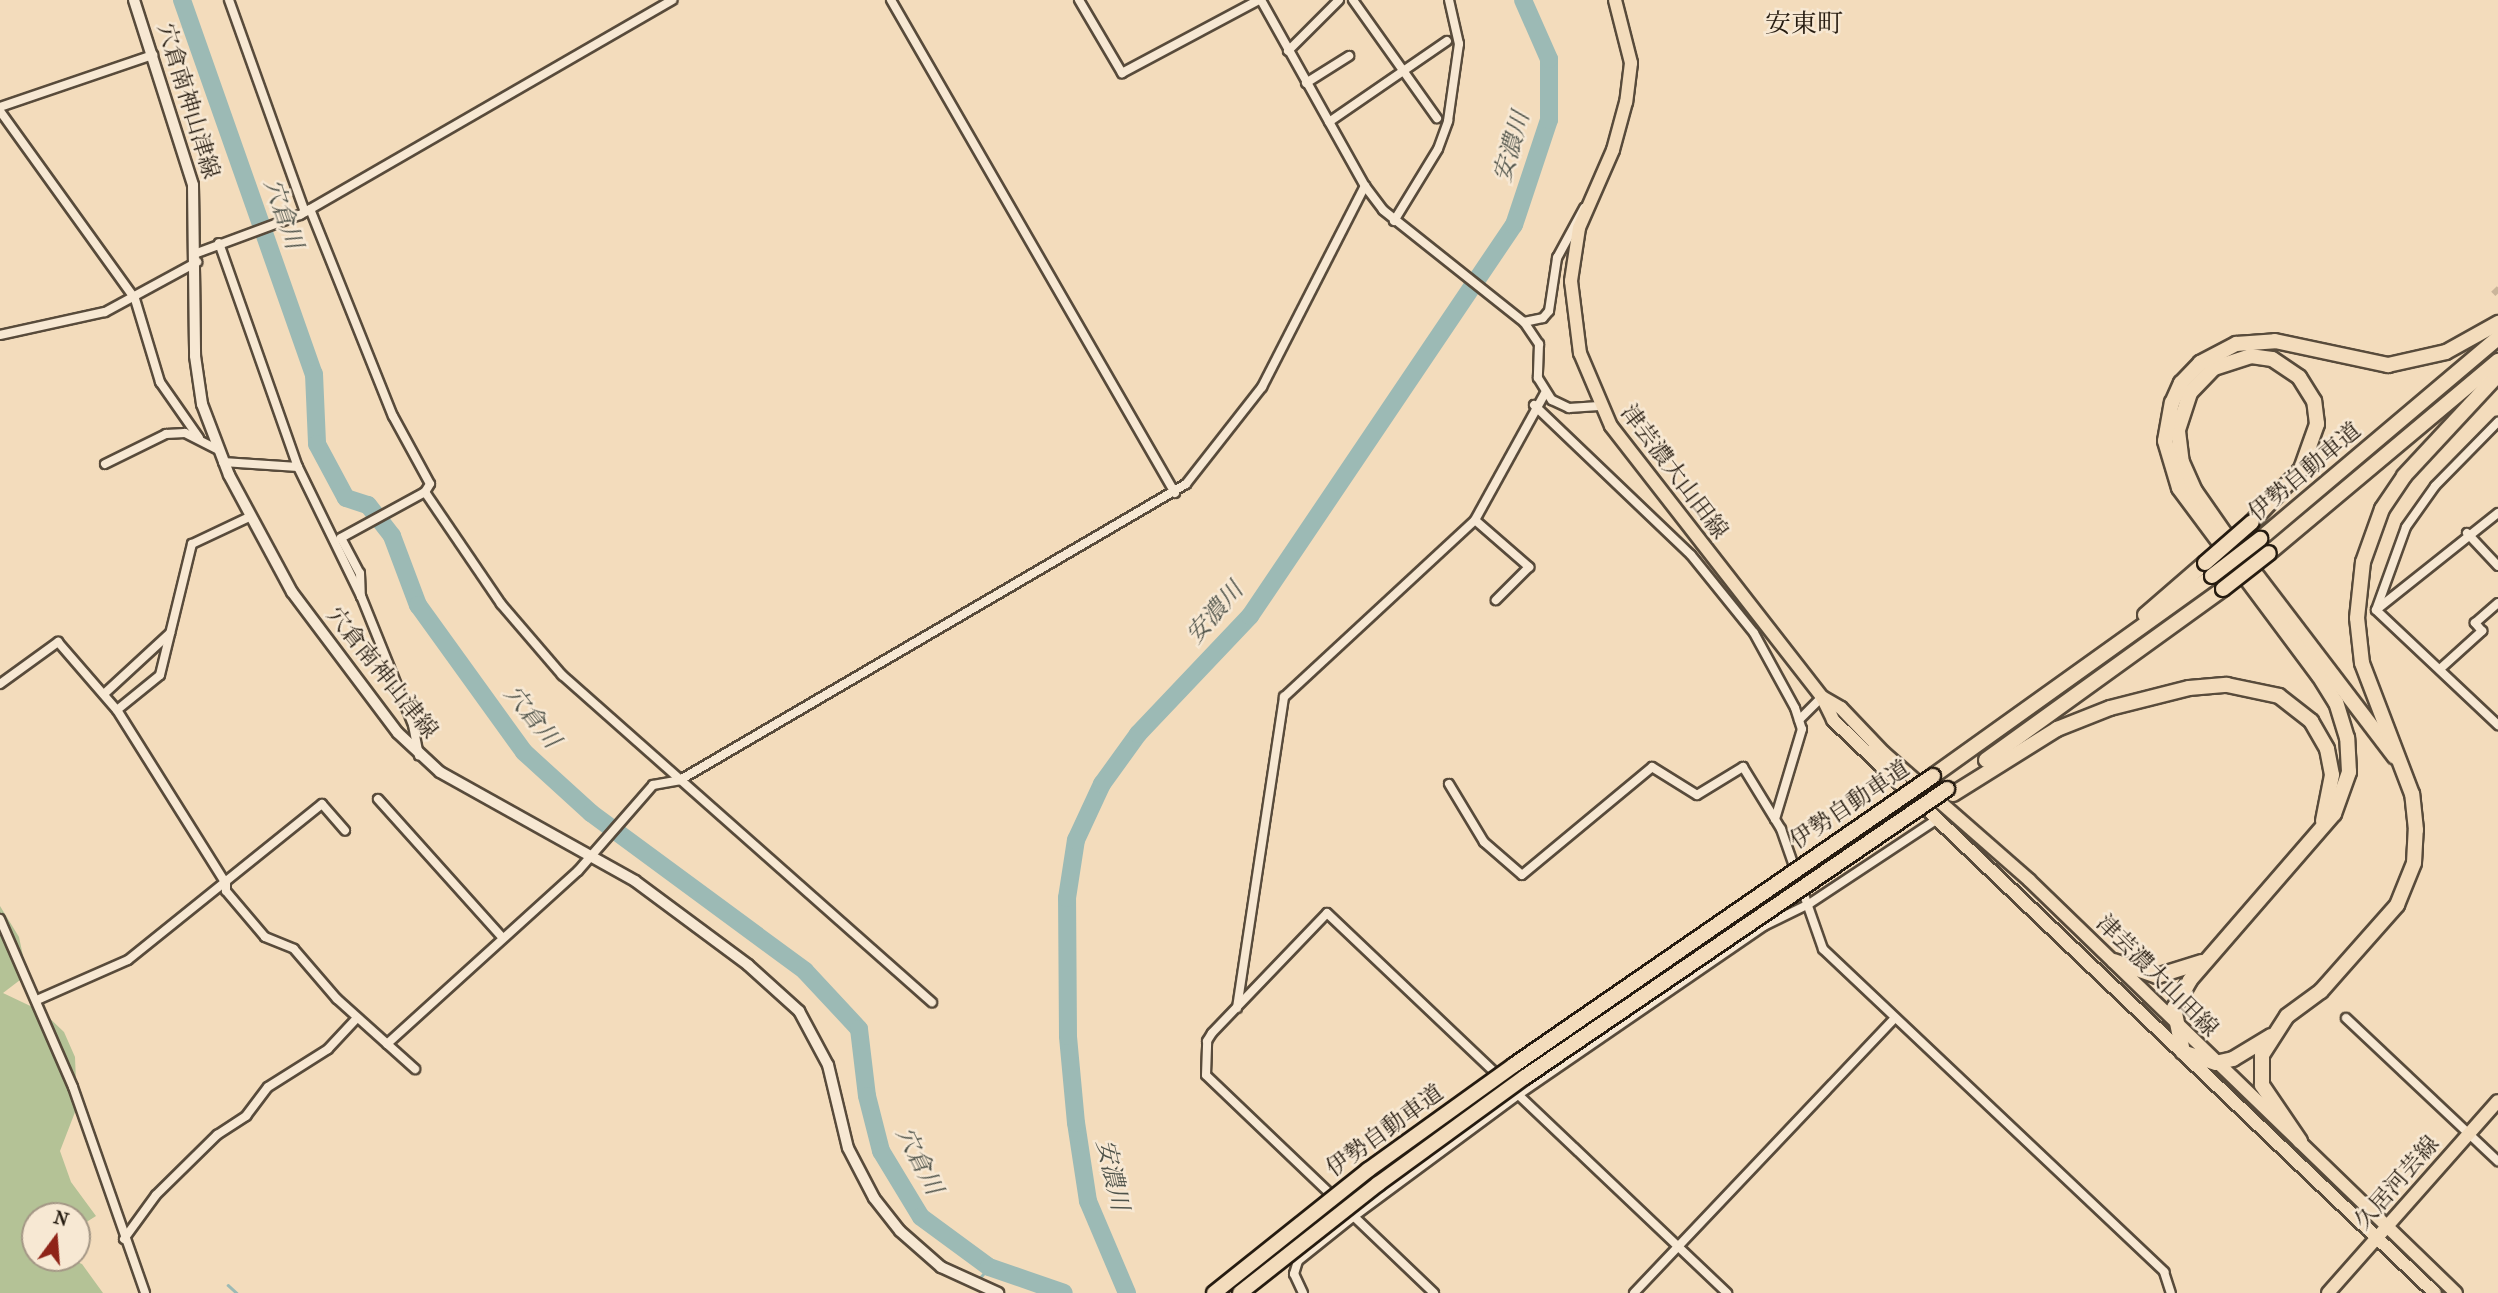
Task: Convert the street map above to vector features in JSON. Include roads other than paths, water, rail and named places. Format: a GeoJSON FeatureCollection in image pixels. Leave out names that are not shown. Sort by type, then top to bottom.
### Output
{"type":"FeatureCollection","features":[{"type":"Feature","properties":{"kind":"highway"},"geometry":{"type":"LineString","coordinates":[[2271,1036],[2233,1059],[2216,1063],[2183,1052],[2174,1023],[2180,993],[2319,835],[2340,803],[2349,772],[2341,716],[2319,676],[2179,488],[2165,441],[2172,403],[2181,383],[2200,363],[2236,344],[2275,341],[2388,365],[2446,352],[2498,323]]}},
{"type":"Feature","properties":{"kind":"highway","name":"伊勢自動車道"},"geometry":{"type":"LineString","coordinates":[[1214,1293],[1368,1170],[1491,1081],[1933,776],[2069,680],[2209,569],[2260,539],[2498,338]]}},
{"type":"Feature","properties":{"kind":"highway"},"geometry":{"type":"LineString","coordinates":[[2209,569],[2252,522],[2301,469],[2316,435],[2317,412],[2306,385],[2293,371],[2272,359],[2251,356],[2214,368],[2190,393],[2178,431],[2186,474],[2225,534],[2403,766]]}},
{"type":"Feature","properties":{"kind":"highway","name":"伊勢自動車道"},"geometry":{"type":"LineString","coordinates":[[1240,1293],[1378,1184],[1772,906],[1950,792],[2269,553],[2498,361]]}},
{"type":"Feature","properties":{"kind":"highway"},"geometry":{"type":"LineString","coordinates":[[2300,1141],[2262,1085],[2260,1065],[2271,1036],[2287,1016],[2321,991],[2405,892],[2416,830],[2403,766],[2362,663],[2357,608],[2363,562],[2382,509],[2404,475],[2498,375]]}},
{"type":"Feature","properties":{"kind":"highway"},"geometry":{"type":"LineString","coordinates":[[1950,792],[2057,729],[2110,708],[2189,688],[2247,687],[2290,702],[2321,736],[2332,775],[2319,835]]}},
{"type":"Feature","properties":{"kind":"highway"},"geometry":{"type":"LineString","coordinates":[[2114,961],[2157,976],[2207,960]]}},
{"type":"Feature","properties":{"kind":"main road","name":"穴倉南神山津線"},"geometry":{"type":"LineString","coordinates":[[134,0],[193,185],[197,257],[197,375],[223,462],[249,517],[292,592],[398,733],[419,755],[440,772],[646,889],[748,965],[799,1011],[828,1065],[848,1148],[874,1198],[900,1231],[941,1267],[998,1293]]}},
{"type":"Feature","properties":{"kind":"main road","name":"津芸濃大山田線"},"geometry":{"type":"LineString","coordinates":[[1615,0],[1628,44],[1629,82],[1613,150],[1587,205],[1574,250],[1571,299],[1580,353],[1599,405],[1625,447],[1822,697],[1833,720],[2435,1293]]}},
{"type":"Feature","properties":{"kind":"main road","name":"津芸濃大山田線"},"geometry":{"type":"LineString","coordinates":[[1822,697],[1841,708],[1884,753],[2114,961],[2174,1023],[2456,1293]]}},
{"type":"Feature","properties":{"kind":"main road","name":"久居河芸線"},"geometry":{"type":"LineString","coordinates":[[2328,1293],[2385,1225],[2498,1101]]}},
{"type":"Feature","properties":{"kind":"street"},"geometry":{"type":"LineString","coordinates":[[229,0],[305,212],[393,416],[430,484],[422,494],[341,538],[360,573],[360,596]]}},
{"type":"Feature","properties":{"kind":"street"},"geometry":{"type":"LineString","coordinates":[[0,335],[87,317],[135,299],[223,241],[305,212],[672,0]]}},
{"type":"Feature","properties":{"kind":"street"},"geometry":{"type":"LineString","coordinates":[[891,0],[1175,493]]}},
{"type":"Feature","properties":{"kind":"street"},"geometry":{"type":"LineString","coordinates":[[1079,0],[1122,73],[1260,0],[1365,186],[1397,223],[1524,322],[1539,344],[1543,390],[1475,520],[1283,697],[1237,1008]]}},
{"type":"Feature","properties":{"kind":"street"},"geometry":{"type":"LineString","coordinates":[[1288,51],[1339,0]]}},
{"type":"Feature","properties":{"kind":"street"},"geometry":{"type":"LineString","coordinates":[[1353,0],[1437,118]]}},
{"type":"Feature","properties":{"kind":"street"},"geometry":{"type":"LineString","coordinates":[[1397,223],[1438,149],[1448,121],[1459,44],[1449,0]]}},
{"type":"Feature","properties":{"kind":"street"},"geometry":{"type":"LineString","coordinates":[[1329,122],[1447,41]]}},
{"type":"Feature","properties":{"kind":"street"},"geometry":{"type":"LineString","coordinates":[[153,55],[0,109],[135,299],[160,382],[199,438],[218,450]]}},
{"type":"Feature","properties":{"kind":"street"},"geometry":{"type":"LineString","coordinates":[[1306,83],[1349,56]]}},
{"type":"Feature","properties":{"kind":"street"},"geometry":{"type":"LineString","coordinates":[[387,1044],[501,936],[589,858],[598,843],[650,788],[680,780],[1175,493],[1262,387],[1365,186]]}},
{"type":"Feature","properties":{"kind":"street"},"geometry":{"type":"LineString","coordinates":[[1524,322],[1543,318],[1549,311],[1557,258],[1587,205]]}},
{"type":"Feature","properties":{"kind":"street"},"geometry":{"type":"LineString","coordinates":[[223,241],[298,467],[360,596],[413,724],[419,755]]}},
{"type":"Feature","properties":{"kind":"street"},"geometry":{"type":"LineString","coordinates":[[1543,390],[1569,408],[1599,405]]}},
{"type":"Feature","properties":{"kind":"street"},"geometry":{"type":"LineString","coordinates":[[1534,405],[1690,555],[1754,633],[1802,729],[1775,819]]}},
{"type":"Feature","properties":{"kind":"street"},"geometry":{"type":"LineString","coordinates":[[2376,610],[2406,527],[2435,486],[2498,422]]}},
{"type":"Feature","properties":{"kind":"street"},"geometry":{"type":"LineString","coordinates":[[105,464],[166,434],[199,438]]}},
{"type":"Feature","properties":{"kind":"street"},"geometry":{"type":"LineString","coordinates":[[223,462],[298,467]]}},
{"type":"Feature","properties":{"kind":"street"},"geometry":{"type":"LineString","coordinates":[[422,494],[501,604],[562,675],[932,1002]]}},
{"type":"Feature","properties":{"kind":"street"},"geometry":{"type":"LineString","coordinates":[[2376,610],[2468,533],[2498,513]]}},
{"type":"Feature","properties":{"kind":"street"},"geometry":{"type":"LineString","coordinates":[[117,710],[160,675],[192,544],[249,517]]}},
{"type":"Feature","properties":{"kind":"street"},"geometry":{"type":"LineString","coordinates":[[1475,520],[1529,567],[1496,600]]}},
{"type":"Feature","properties":{"kind":"street"},"geometry":{"type":"LineString","coordinates":[[2468,533],[2498,566]]}},
{"type":"Feature","properties":{"kind":"street"},"geometry":{"type":"LineString","coordinates":[[1690,555],[1703,545]]}},
{"type":"Feature","properties":{"kind":"street"},"geometry":{"type":"LineString","coordinates":[[2440,670],[2482,631],[2476,623],[2498,603]]}},
{"type":"Feature","properties":{"kind":"street"},"geometry":{"type":"LineString","coordinates":[[2376,610],[2498,725]]}},
{"type":"Feature","properties":{"kind":"street"},"geometry":{"type":"LineString","coordinates":[[104,694],[170,634]]}},
{"type":"Feature","properties":{"kind":"street"},"geometry":{"type":"LineString","coordinates":[[0,684],[58,642],[117,710],[226,884],[226,891],[265,937],[294,948],[357,1018],[415,1069]]}},
{"type":"Feature","properties":{"kind":"street"},"geometry":{"type":"LineString","coordinates":[[1799,720],[1822,697]]}},
{"type":"Feature","properties":{"kind":"street"},"geometry":{"type":"LineString","coordinates":[[1449,785],[1484,842],[1521,875],[1652,767],[1697,795],[1743,767],[1775,819],[1809,904],[1823,949],[2164,1272],[2171,1293]]}},
{"type":"Feature","properties":{"kind":"street"},"geometry":{"type":"LineString","coordinates":[[379,799],[501,936]]}},
{"type":"Feature","properties":{"kind":"street"},"geometry":{"type":"LineString","coordinates":[[37,1000],[128,960],[226,884],[273,840],[322,804],[345,830]]}},
{"type":"Feature","properties":{"kind":"street"},"geometry":{"type":"LineString","coordinates":[[1303,1293],[1294,1274],[1298,1261],[1353,1217],[1518,1095],[1764,926],[1809,904],[1936,820]]}},
{"type":"Feature","properties":{"kind":"street"},"geometry":{"type":"LineString","coordinates":[[1434,1293],[1206,1074],[1207,1041],[1327,913],[1727,1293]]}},
{"type":"Feature","properties":{"kind":"street"},"geometry":{"type":"LineString","coordinates":[[0,919],[74,1089],[145,1293]]}},
{"type":"Feature","properties":{"kind":"street"},"geometry":{"type":"LineString","coordinates":[[1634,1293],[1895,1017]]}},
{"type":"Feature","properties":{"kind":"street"},"geometry":{"type":"LineString","coordinates":[[124,1239],[156,1195],[217,1135],[246,1116],[268,1087],[328,1049],[357,1018]]}},
{"type":"Feature","properties":{"kind":"street"},"geometry":{"type":"LineString","coordinates":[[2346,1018],[2498,1161]]}},
{"type":"Feature","properties":{"kind":"waterway","name":"穴倉川"},"geometry":{"type":"LineString","coordinates":[[182,0],[314,374],[317,444],[346,498],[368,505],[392,536],[418,605],[524,752],[591,813],[805,971],[859,1029],[867,1096],[881,1151],[921,1217],[989,1267],[1064,1293]]}},
{"type":"Feature","properties":{"kind":"waterway","name":"安濃川"},"geometry":{"type":"LineString","coordinates":[[1127,1293],[1088,1201],[1076,1123],[1068,1036],[1067,898],[1076,840],[1102,784],[1138,734],[1250,616],[1514,225],[1549,120],[1549,59],[1523,0]]}},
{"type":"Feature","properties":{"kind":"waterway"},"geometry":{"type":"LineString","coordinates":[[979,1279],[989,1267]]}},
{"type":"Feature","properties":{"kind":"waterway"},"geometry":{"type":"LineString","coordinates":[[228,1285],[237,1293]]}},
{"type":"Feature","properties":{"kind":"tunnel"},"geometry":{"type":"LineString","coordinates":[[2494,289],[2498,293]]}},
{"type":"Feature","properties":{"kind":"district","name":"安東町"},"geometry":{"type":"Point","coordinates":[1804,24]}}]}
